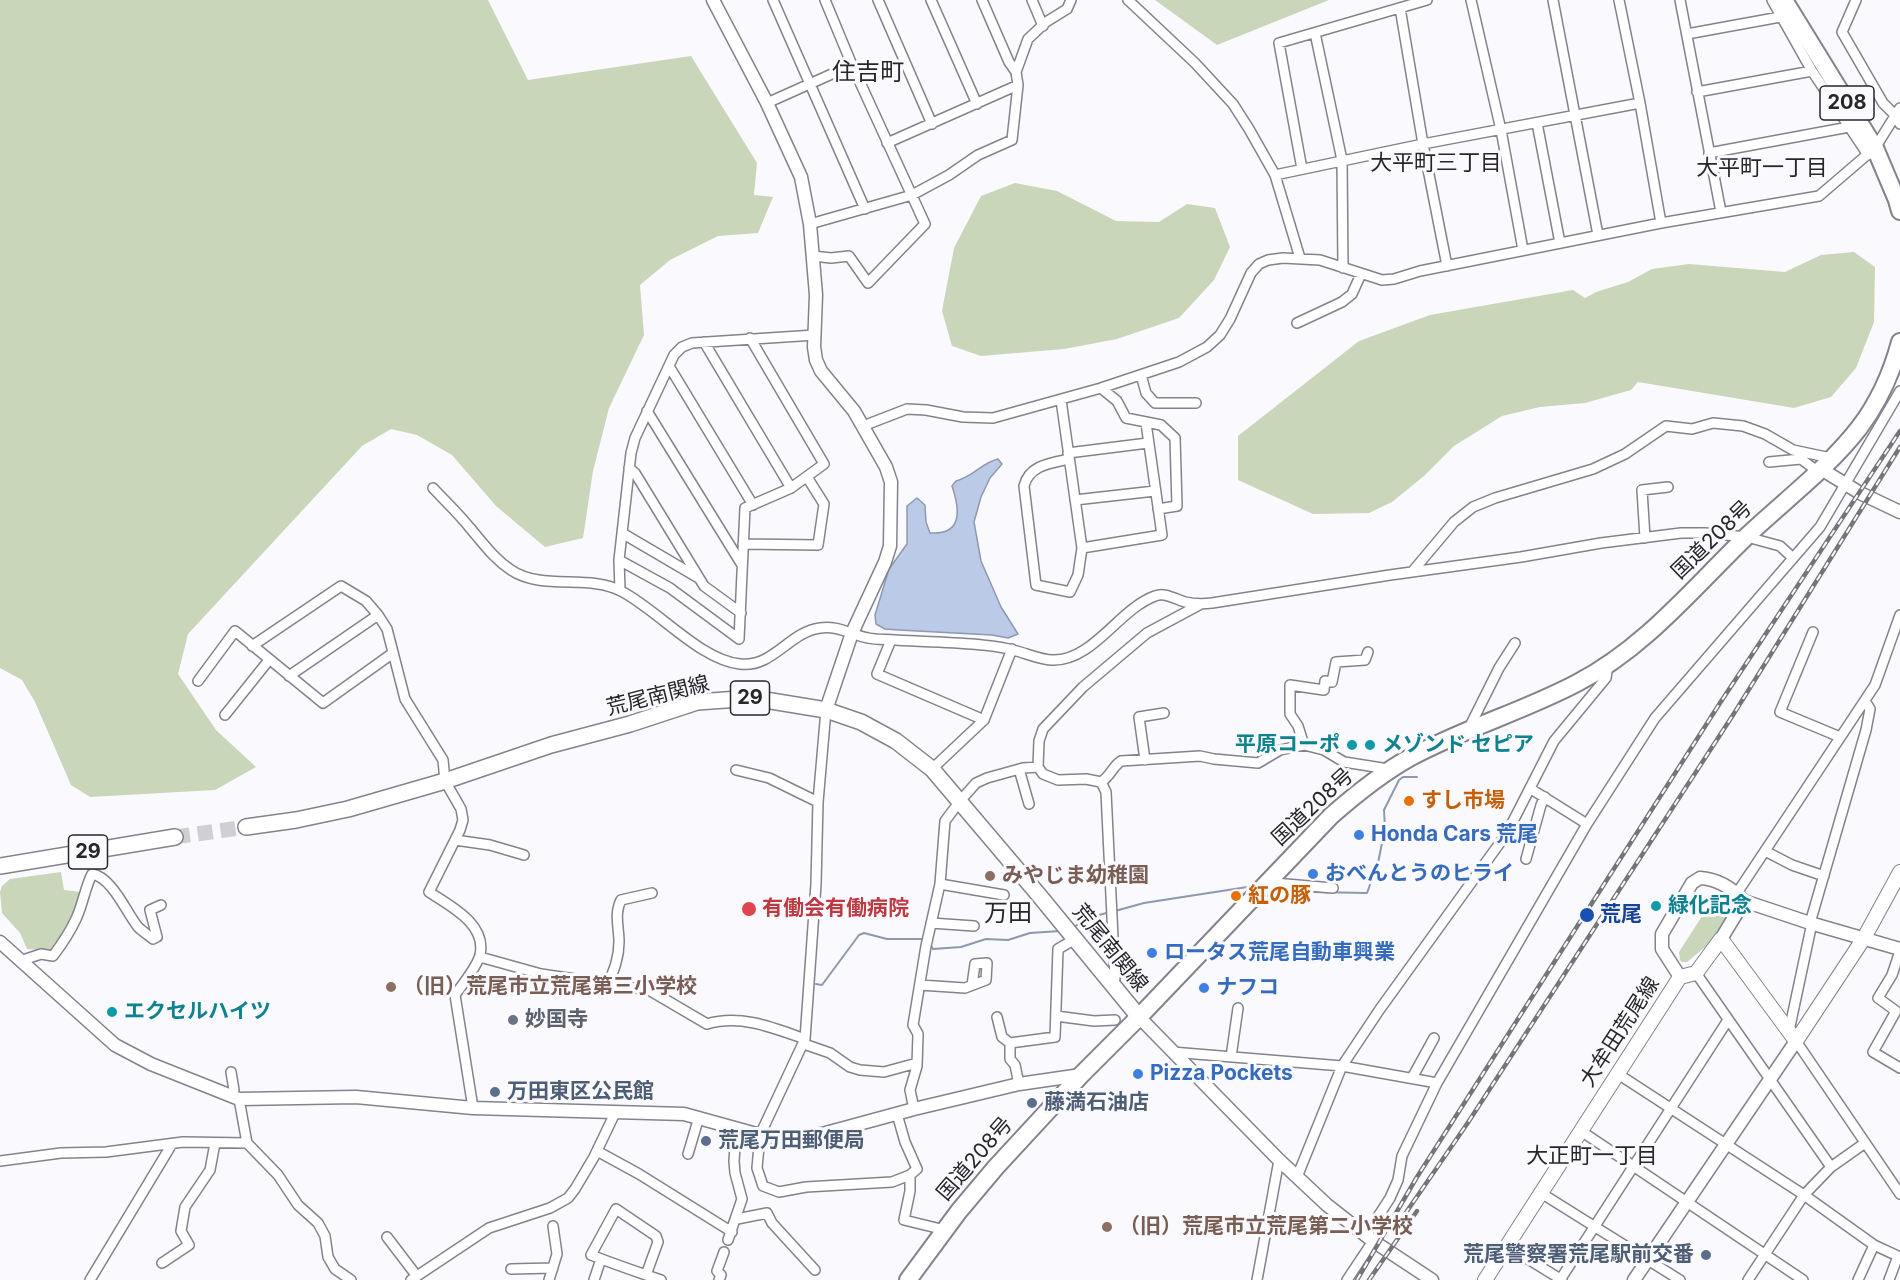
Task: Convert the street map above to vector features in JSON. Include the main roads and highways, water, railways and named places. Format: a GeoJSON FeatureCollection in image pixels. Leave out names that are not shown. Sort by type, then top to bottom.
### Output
{"type":"FeatureCollection","features":[{"type":"Feature","properties":{"kind":"highway","name":"208"},"geometry":{"type":"LineString","coordinates":[[1784,0],[1871,152],[1897,200],[1900,211]]}},
{"type":"Feature","properties":{"kind":"highway","name":"国道208号"},"geometry":{"type":"LineString","coordinates":[[908,1280],[996,1167],[1081,1075],[1331,816],[1386,773],[1412,757],[1468,730],[1578,683],[1609,664],[1651,631],[1823,466],[1859,427],[1875,404],[1889,375],[1900,342]]}},
{"type":"Feature","properties":{"kind":"main road","name":"荒尾南関線"},"geometry":{"type":"LineString","coordinates":[[246,827],[348,809],[697,702],[753,698],[826,710],[861,722],[896,741],[932,769],[1139,1017]]}},
{"type":"Feature","properties":{"kind":"main road","name":"29"},"geometry":{"type":"LineString","coordinates":[[0,867],[175,837]]}},
{"type":"Feature","properties":{"kind":"main road","name":"大牟田荒尾線"},"geometry":{"type":"LineString","coordinates":[[1485,1280],[1680,977],[1696,974],[1721,939],[1793,1036],[1864,938],[1900,872]]}},
{"type":"Feature","properties":{"kind":"water"},"geometry":{"type":"Polygon","coordinates":[[[998,459],[1002,464],[990,478],[981,497],[974,522],[981,561],[1001,607],[1018,634],[1008,638],[992,635],[885,629],[876,624],[875,615],[889,569],[907,544],[907,506],[917,498],[925,505],[926,522],[930,533],[941,533],[948,530],[954,525],[957,512],[952,486],[956,481],[998,459]]]}},
{"type":"Feature","properties":{"kind":"waterway"},"geometry":{"type":"LineString","coordinates":[[1272,888],[1313,892],[1367,893],[1378,863],[1385,828],[1384,810],[1399,780],[1403,777],[1417,777]]}},
{"type":"Feature","properties":{"kind":"waterway"},"geometry":{"type":"LineString","coordinates":[[1115,911],[1144,903],[1254,886]]}},
{"type":"Feature","properties":{"kind":"waterway"},"geometry":{"type":"LineString","coordinates":[[1074,927],[1088,918],[1110,912]]}},
{"type":"Feature","properties":{"kind":"waterway"},"geometry":{"type":"LineString","coordinates":[[930,944],[933,949],[961,947],[986,939],[1008,940],[1030,933],[1060,931]]}},
{"type":"Feature","properties":{"kind":"waterway"},"geometry":{"type":"LineString","coordinates":[[816,984],[822,985],[859,935],[864,933],[887,939],[925,939]]}},
{"type":"Feature","properties":{"kind":"tunnel"},"geometry":{"type":"LineString","coordinates":[[175,837],[246,827]]}},
{"type":"Feature","properties":{"kind":"railway"},"geometry":{"type":"LineString","coordinates":[[1357,1280],[1417,1177],[1585,914],[1720,703],[1900,431]]}},
{"type":"Feature","properties":{"kind":"railway"},"geometry":{"type":"LineString","coordinates":[[1405,1214],[1467,1124],[1733,715],[1900,447]]}},
{"type":"Feature","properties":{"kind":"railway"},"geometry":{"type":"LineString","coordinates":[[1369,1280],[1417,1211]]}},
{"type":"Feature","properties":{"kind":"place","name":"平原コーポ"},"geometry":{"type":"Point","coordinates":[1352,745]}},
{"type":"Feature","properties":{"kind":"place","name":"メゾンド セピア"},"geometry":{"type":"Point","coordinates":[1370,745]}},
{"type":"Feature","properties":{"kind":"place","name":"すし市場"},"geometry":{"type":"Point","coordinates":[1409,801]}},
{"type":"Feature","properties":{"kind":"place","name":"Honda Cars 荒尾"},"geometry":{"type":"Point","coordinates":[1359,835]}},
{"type":"Feature","properties":{"kind":"place","name":"おべんとうのヒライ"},"geometry":{"type":"Point","coordinates":[1313,874]}},
{"type":"Feature","properties":{"kind":"place","name":"みやじま幼稚園"},"geometry":{"type":"Point","coordinates":[990,876]}},
{"type":"Feature","properties":{"kind":"place","name":"紅の豚"},"geometry":{"type":"Point","coordinates":[1236,896]}},
{"type":"Feature","properties":{"kind":"place","name":"緑化記念"},"geometry":{"type":"Point","coordinates":[1656,906]}},
{"type":"Feature","properties":{"kind":"place","name":"有働会有働病院"},"geometry":{"type":"Point","coordinates":[749,909]}},
{"type":"Feature","properties":{"kind":"place","name":"荒尾"},"geometry":{"type":"Point","coordinates":[1587,915]}},
{"type":"Feature","properties":{"kind":"place","name":"ロータス荒尾自動車興業"},"geometry":{"type":"Point","coordinates":[1152,953]}},
{"type":"Feature","properties":{"kind":"place","name":"（旧）荒尾市立荒尾第三小学校"},"geometry":{"type":"Point","coordinates":[391,987]}},
{"type":"Feature","properties":{"kind":"place","name":"ナフコ"},"geometry":{"type":"Point","coordinates":[1204,988]}},
{"type":"Feature","properties":{"kind":"place","name":"エクセルハイツ"},"geometry":{"type":"Point","coordinates":[112,1012]}},
{"type":"Feature","properties":{"kind":"place","name":"妙国寺"},"geometry":{"type":"Point","coordinates":[513,1020]}},
{"type":"Feature","properties":{"kind":"place","name":"Pizza Pockets"},"geometry":{"type":"Point","coordinates":[1138,1074]}},
{"type":"Feature","properties":{"kind":"place","name":"万田東区公民館"},"geometry":{"type":"Point","coordinates":[495,1092]}},
{"type":"Feature","properties":{"kind":"place","name":"藤満石油店"},"geometry":{"type":"Point","coordinates":[1032,1103]}},
{"type":"Feature","properties":{"kind":"place","name":"荒尾万田郵便局"},"geometry":{"type":"Point","coordinates":[706,1141]}},
{"type":"Feature","properties":{"kind":"place","name":"（旧）荒尾市立荒尾第二小学校"},"geometry":{"type":"Point","coordinates":[1107,1227]}},
{"type":"Feature","properties":{"kind":"place","name":"荒尾警察署荒尾駅前交番"},"geometry":{"type":"Point","coordinates":[1706,1255]}},
{"type":"Feature","properties":{"kind":"district","name":"住吉町"},"geometry":{"type":"Point","coordinates":[868,73]}},
{"type":"Feature","properties":{"kind":"district","name":"大平町三丁目"},"geometry":{"type":"Point","coordinates":[1436,163]}},
{"type":"Feature","properties":{"kind":"district","name":"大平町一丁目"},"geometry":{"type":"Point","coordinates":[1762,168]}},
{"type":"Feature","properties":{"kind":"district","name":"万田"},"geometry":{"type":"Point","coordinates":[1008,914]}},
{"type":"Feature","properties":{"kind":"district","name":"大正町一丁目"},"geometry":{"type":"Point","coordinates":[1592,1156]}}]}
